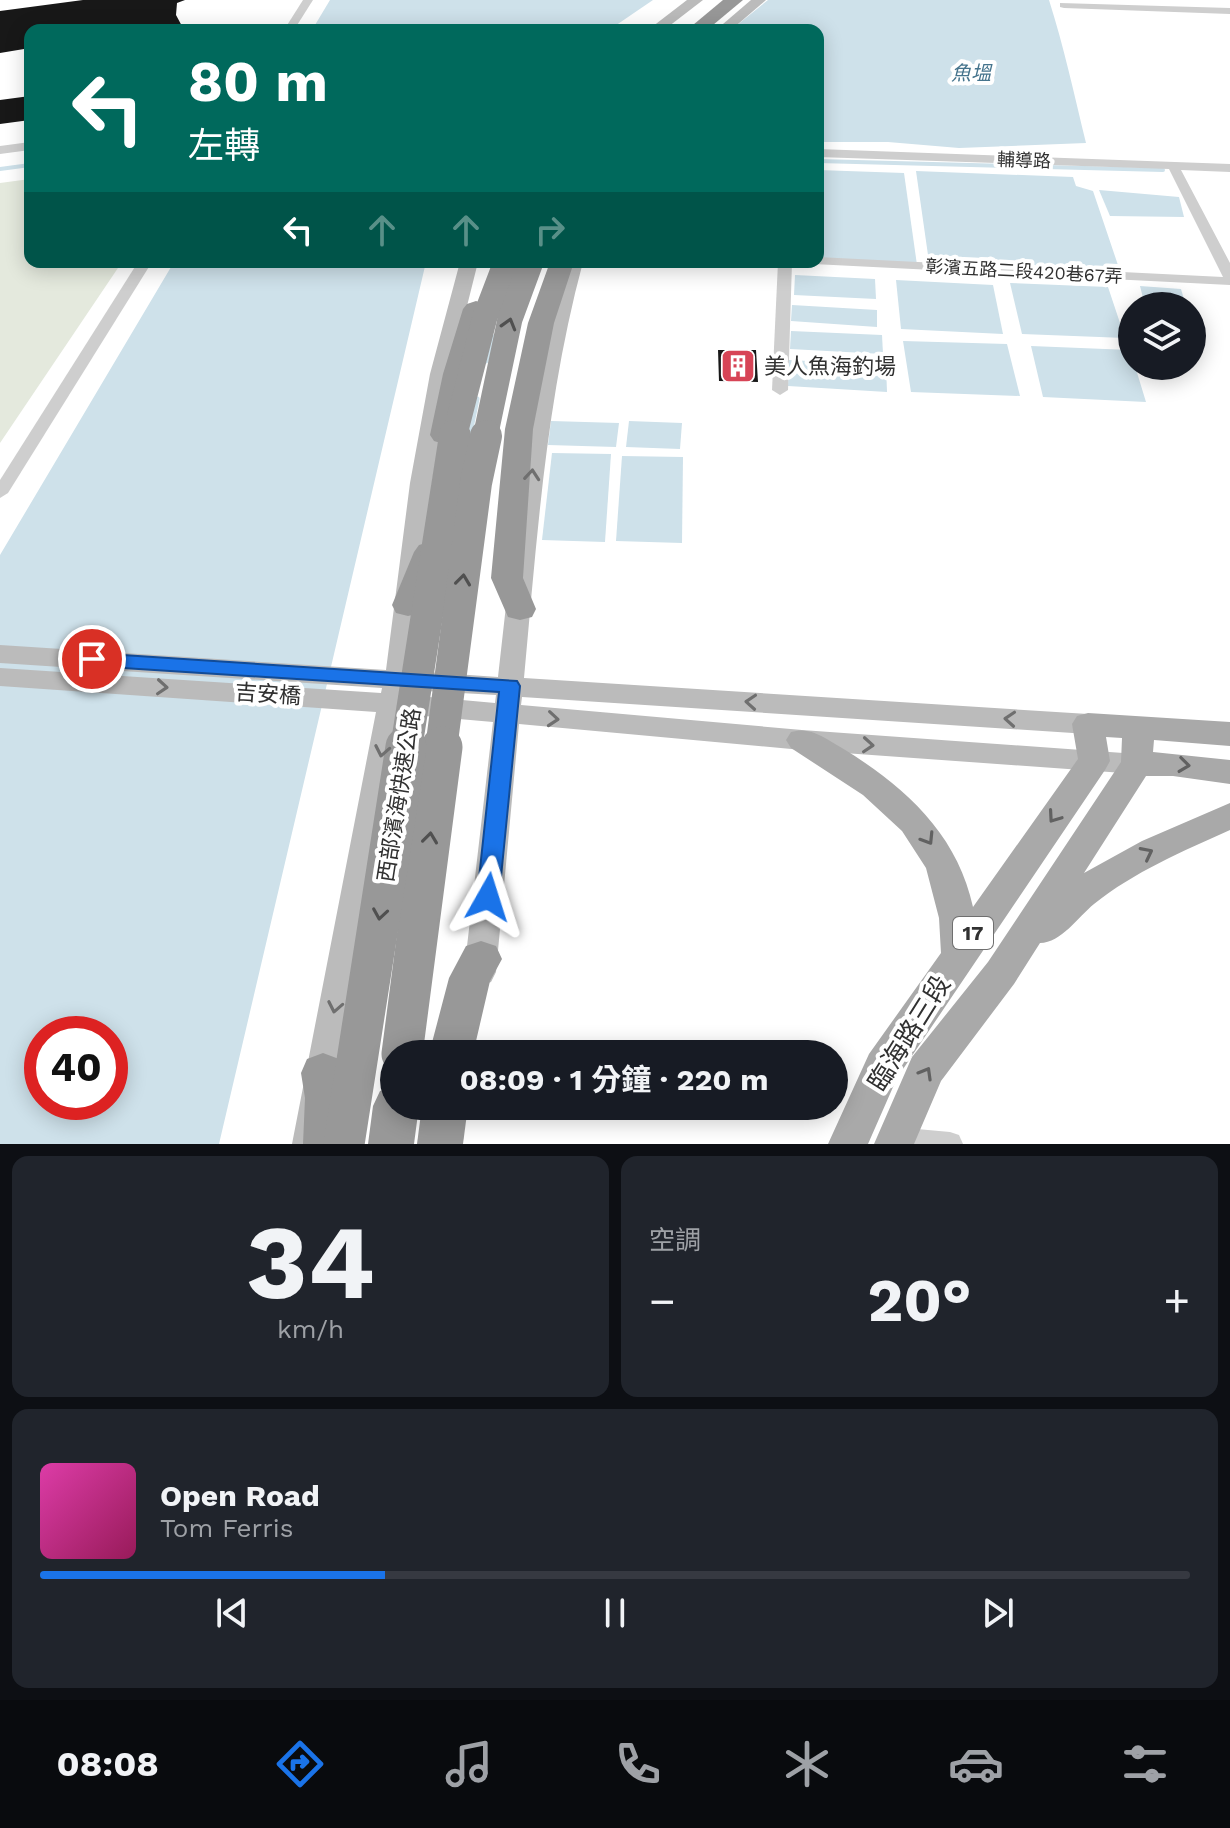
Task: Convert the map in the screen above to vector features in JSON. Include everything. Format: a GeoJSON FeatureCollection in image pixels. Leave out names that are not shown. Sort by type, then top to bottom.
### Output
{"type":"FeatureCollection","features":[{"type":"Feature","properties":{"kind":"highway"},"geometry":{"type":"LineString","coordinates":[[684,24],[714,0]]}},
{"type":"Feature","properties":{"kind":"highway"},"geometry":{"type":"LineString","coordinates":[[704,24],[734,0]]}},
{"type":"Feature","properties":{"kind":"highway"},"geometry":{"type":"LineString","coordinates":[[408,605],[430,553],[445,425],[457,374],[473,317],[493,268]]}},
{"type":"Feature","properties":{"kind":"highway","name":"西部濱海快速公路"},"geometry":{"type":"LineString","coordinates":[[344,1144],[457,421],[485,317],[504,268]]}},
{"type":"Feature","properties":{"kind":"highway","name":"西部濱海快速公路"},"geometry":{"type":"LineString","coordinates":[[404,1040],[476,483],[510,319],[529,268]]}},
{"type":"Feature","properties":{"kind":"highway"},"geometry":{"type":"LineString","coordinates":[[520,609],[507,578],[519,429],[541,323],[560,268]]}},
{"type":"Feature","properties":{"kind":"highway"},"geometry":{"type":"LineString","coordinates":[[454,1040],[470,978],[481,959]]}},
{"type":"Feature","properties":{"kind":"highway"},"geometry":{"type":"LineString","coordinates":[[323,1073],[328,1098],[326,1144]]}},
{"type":"Feature","properties":{"kind":"highway"},"geometry":{"type":"LineString","coordinates":[[391,1144],[394,1120]]}},
{"type":"Feature","properties":{"kind":"highway"},"geometry":{"type":"LineString","coordinates":[[440,1144],[443,1120]]}},
{"type":"Feature","properties":{"kind":"main road"},"geometry":{"type":"LineString","coordinates":[[1088,724],[1173,764],[1230,772]]}},
{"type":"Feature","properties":{"kind":"main road"},"geometry":{"type":"LineString","coordinates":[[1088,724],[1094,761]]}},
{"type":"Feature","properties":{"kind":"main road"},"geometry":{"type":"LineString","coordinates":[[1138,746],[1230,734]]}},
{"type":"Feature","properties":{"kind":"main road"},"geometry":{"type":"LineString","coordinates":[[802,740],[859,774],[913,817],[941,860],[954,899],[959,953]]}},
{"type":"Feature","properties":{"kind":"main road","name":"臨海路三段"},"geometry":{"type":"LineString","coordinates":[[895,1142],[926,1070],[1001,973],[1138,746]]}},
{"type":"Feature","properties":{"kind":"main road","name":"臨海路三段"},"geometry":{"type":"LineString","coordinates":[[848,1144],[883,1066],[1094,761]]}},
{"type":"Feature","properties":{"kind":"main road"},"geometry":{"type":"LineString","coordinates":[[1001,973],[1060,910],[1110,871],[1230,816]]}},
{"type":"Feature","properties":{"kind":"street"},"geometry":{"type":"LineString","coordinates":[[293,24],[308,0]]}},
{"type":"Feature","properties":{"kind":"street"},"geometry":{"type":"LineString","coordinates":[[663,24],[696,0]]}},
{"type":"Feature","properties":{"kind":"street"},"geometry":{"type":"LineString","coordinates":[[730,24],[759,0]]}},
{"type":"Feature","properties":{"kind":"street"},"geometry":{"type":"LineString","coordinates":[[1064,5],[1230,11]]}},
{"type":"Feature","properties":{"kind":"street"},"geometry":{"type":"LineString","coordinates":[[0,150],[24,147]]}},
{"type":"Feature","properties":{"kind":"street","name":"輔導路"},"geometry":{"type":"LineString","coordinates":[[824,153],[1230,168]]}},
{"type":"Feature","properties":{"kind":"street"},"geometry":{"type":"LineString","coordinates":[[1173,166],[1230,278]]}},
{"type":"Feature","properties":{"kind":"street","name":"彰濱五路二段420巷67弄"},"geometry":{"type":"LineString","coordinates":[[824,261],[1230,278]]}},
{"type":"Feature","properties":{"kind":"street"},"geometry":{"type":"LineString","coordinates":[[0,493],[141,268]]}},
{"type":"Feature","properties":{"kind":"street"},"geometry":{"type":"LineString","coordinates":[[309,1144],[395,691],[421,483],[440,374],[467,268]]}},
{"type":"Feature","properties":{"kind":"street"},"geometry":{"type":"LineString","coordinates":[[473,1040],[537,429],[557,323],[572,268]]}},
{"type":"Feature","properties":{"kind":"street"},"geometry":{"type":"LineString","coordinates":[[780,390],[785,268]]}},
{"type":"Feature","properties":{"kind":"street","name":"吉安橋"},"geometry":{"type":"LineString","coordinates":[[0,654],[395,691]]}},
{"type":"Feature","properties":{"kind":"street","name":"吉安橋"},"geometry":{"type":"LineString","coordinates":[[0,677],[395,691]]}},
{"type":"Feature","properties":{"kind":"street"},"geometry":{"type":"LineString","coordinates":[[395,691],[510,686],[1088,724]]}},
{"type":"Feature","properties":{"kind":"street"},"geometry":{"type":"LineString","coordinates":[[395,691],[507,715],[802,740],[1094,761],[1138,746]]}},
{"type":"Feature","properties":{"kind":"street"},"geometry":{"type":"LineString","coordinates":[[463,1144],[465,1120]]}},
{"type":"Feature","properties":{"kind":"street"},"geometry":{"type":"LineString","coordinates":[[895,1142],[950,1144]]}},
{"type":"Feature","properties":{"kind":"shaded area"},"geometry":{"type":"Polygon","coordinates":[[[24,180],[24,268],[118,268],[0,443],[0,183],[24,180]]]}},
{"type":"Feature","properties":{"kind":"water"},"geometry":{"type":"Polygon","coordinates":[[[330,0],[653,0],[618,24],[316,24],[330,0]]]}},
{"type":"Feature","properties":{"kind":"water","name":"魚塭"},"geometry":{"type":"Polygon","coordinates":[[[768,0],[1049,0],[1086,143],[959,148],[888,142],[824,142],[824,24],[738,24],[768,0]]]}},
{"type":"Feature","properties":{"kind":"water"},"geometry":{"type":"Polygon","coordinates":[[[824,170],[904,173],[917,265],[824,261],[824,170]]]}},
{"type":"Feature","properties":{"kind":"water"},"geometry":{"type":"Polygon","coordinates":[[[916,171],[1073,177],[1076,186],[1093,191],[1122,277],[930,269],[916,171]]]}},
{"type":"Feature","properties":{"kind":"water"},"geometry":{"type":"Polygon","coordinates":[[[1099,190],[1179,197],[1184,217],[1110,216],[1099,190]]]}},
{"type":"Feature","properties":{"kind":"water"},"geometry":{"type":"Polygon","coordinates":[[[170,268],[425,268],[219,1144],[0,1144],[0,555],[170,268]]]}},
{"type":"Feature","properties":{"kind":"water"},"geometry":{"type":"Polygon","coordinates":[[[795,275],[875,279],[876,299],[794,295],[795,275]]]}},
{"type":"Feature","properties":{"kind":"water"},"geometry":{"type":"Polygon","coordinates":[[[896,280],[993,285],[1003,334],[901,329],[896,280]]]}},
{"type":"Feature","properties":{"kind":"water"},"geometry":{"type":"Polygon","coordinates":[[[1010,283],[1108,287],[1118,317],[1118,338],[1022,334],[1010,283]]]}},
{"type":"Feature","properties":{"kind":"water"},"geometry":{"type":"Polygon","coordinates":[[[1140,286],[1181,289],[1182,292],[1142,292],[1140,286]]]}},
{"type":"Feature","properties":{"kind":"water"},"geometry":{"type":"Polygon","coordinates":[[[792,305],[877,310],[877,327],[791,321],[792,305]]]}},
{"type":"Feature","properties":{"kind":"water"},"geometry":{"type":"Polygon","coordinates":[[[791,331],[882,335],[883,354],[790,349],[791,331]]]}},
{"type":"Feature","properties":{"kind":"water"},"geometry":{"type":"Polygon","coordinates":[[[903,341],[1007,344],[1020,396],[911,392],[903,341]]]}},
{"type":"Feature","properties":{"kind":"water"},"geometry":{"type":"Polygon","coordinates":[[[1031,346],[1118,350],[1118,380],[1139,380],[1146,402],[1043,397],[1031,346]]]}},
{"type":"Feature","properties":{"kind":"water"},"geometry":{"type":"Polygon","coordinates":[[[789,360],[886,365],[887,392],[788,386],[789,360]]]}},
{"type":"Feature","properties":{"kind":"water"},"geometry":{"type":"Polygon","coordinates":[[[551,421],[619,423],[616,447],[548,445],[551,421]]]}},
{"type":"Feature","properties":{"kind":"water"},"geometry":{"type":"Polygon","coordinates":[[[629,421],[682,423],[680,449],[626,447],[629,421]]]}},
{"type":"Feature","properties":{"kind":"water"},"geometry":{"type":"Polygon","coordinates":[[[552,453],[611,454],[605,542],[542,540],[552,453]]]}},
{"type":"Feature","properties":{"kind":"water"},"geometry":{"type":"Polygon","coordinates":[[[622,456],[683,457],[682,543],[616,541],[622,456]]]}},
{"type":"Feature","properties":{"kind":"building"},"geometry":{"type":"Polygon","coordinates":[[[83,0],[185,0],[177,3],[176,15],[181,24],[24,24],[24,49],[0,53],[0,11],[83,0]]]}},
{"type":"Feature","properties":{"kind":"building"},"geometry":{"type":"Polygon","coordinates":[[[24,97],[24,121],[0,124],[0,100],[24,97]]]}},
{"type":"Feature","properties":{"kind":"building","name":"美人魚海釣場"},"geometry":{"type":"Polygon","coordinates":[[[718,350],[756,350],[758,382],[719,381],[718,350]]]}},
{"type":"Feature","properties":{"kind":"waterway"},"geometry":{"type":"LineString","coordinates":[[824,161],[1163,170]]}},
{"type":"Feature","properties":{"kind":"waterway"},"geometry":{"type":"LineString","coordinates":[[0,169],[24,166]]}},
{"type":"Feature","properties":{"kind":"waterway"},"geometry":{"type":"LineString","coordinates":[[486,361],[494,337]]}},
{"type":"Feature","properties":{"kind":"waterway"},"geometry":{"type":"LineString","coordinates":[[469,438],[477,399]]}},
{"type":"Feature","properties":{"kind":"place","name":"美人魚海釣場"},"geometry":{"type":"Point","coordinates":[738,366]}},
{"type":"Feature","properties":{"kind":"route"},"geometry":{"type":"LineString","coordinates":[[92,659],[510,686],[488,897]]}}]}
